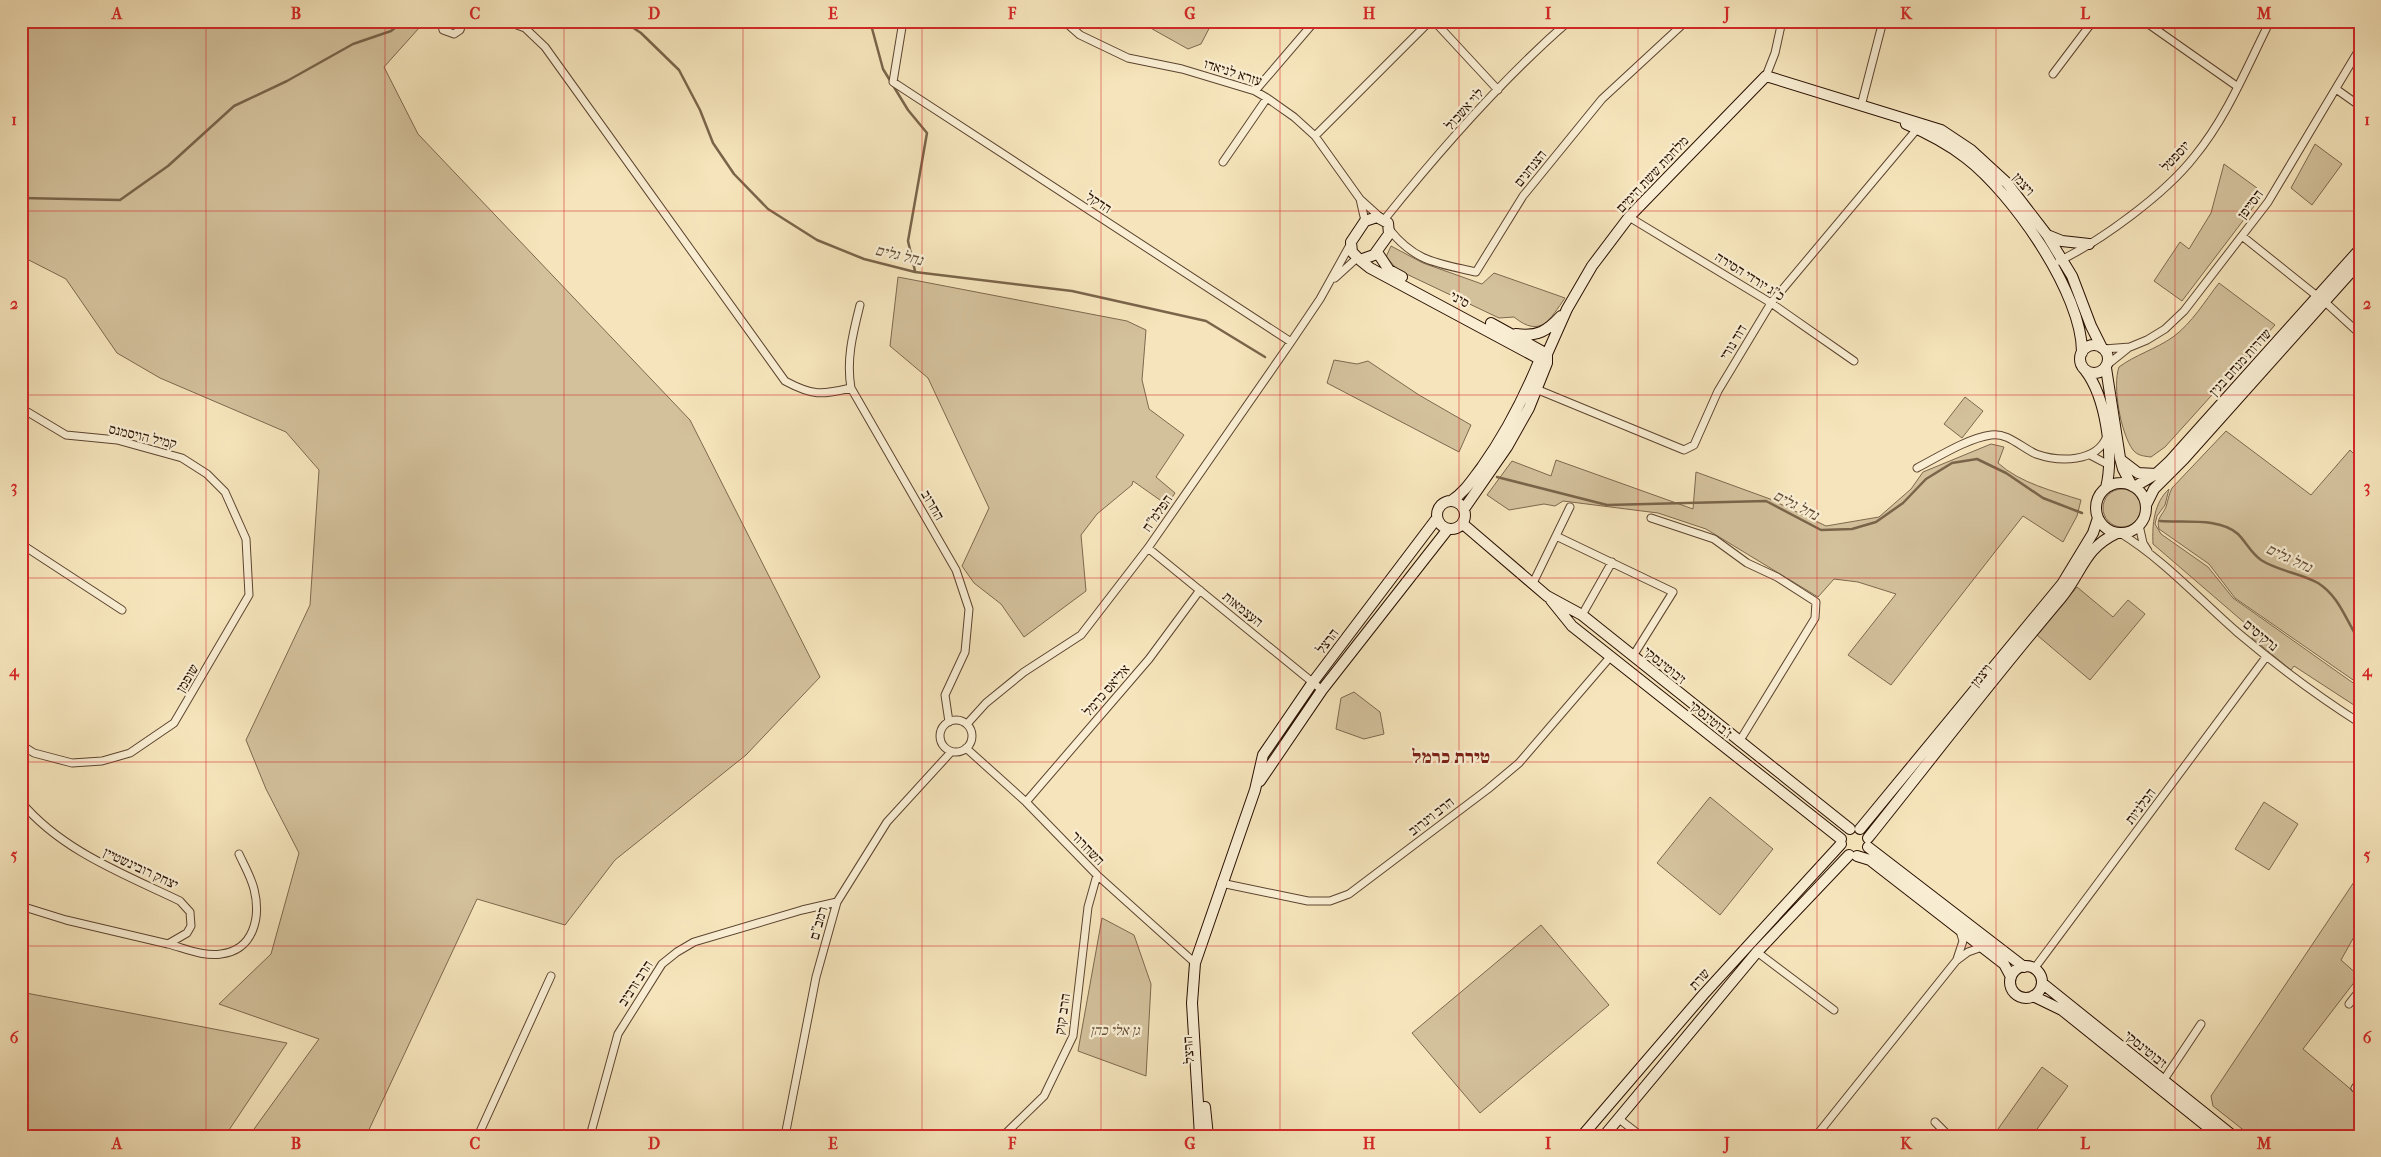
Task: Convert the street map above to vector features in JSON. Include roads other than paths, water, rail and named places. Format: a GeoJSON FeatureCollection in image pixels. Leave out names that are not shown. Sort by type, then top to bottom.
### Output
{"type":"FeatureCollection","features":[{"type":"Feature","properties":{"kind":"street"},"geometry":{"type":"LineString","coordinates":[[441,21],[443,30],[454,34],[460,30],[462,21]]}},
{"type":"Feature","properties":{"kind":"street"},"geometry":{"type":"LineString","coordinates":[[506,21],[525,28],[545,47],[785,381],[806,392],[826,394],[851,388]]}},
{"type":"Feature","properties":{"kind":"street","name":"הדקל"},"geometry":{"type":"LineString","coordinates":[[903,21],[893,82],[1291,342]]}},
{"type":"Feature","properties":{"kind":"street","name":"עזרא לניאדו"},"geometry":{"type":"LineString","coordinates":[[1064,21],[1080,35],[1128,58],[1182,69],[1255,91],[1268,98],[1294,117],[1315,136],[1360,199],[1385,222]]}},
{"type":"Feature","properties":{"kind":"street"},"geometry":{"type":"LineString","coordinates":[[1255,91],[1315,21]]}},
{"type":"Feature","properties":{"kind":"street"},"geometry":{"type":"LineString","coordinates":[[1315,136],[1430,21]]}},
{"type":"Feature","properties":{"kind":"street"},"geometry":{"type":"LineString","coordinates":[[1434,21],[1498,90]]}},
{"type":"Feature","properties":{"kind":"street","name":"לוי אשכול"},"geometry":{"type":"LineString","coordinates":[[1385,222],[1419,177],[1498,90],[1569,21]]}},
{"type":"Feature","properties":{"kind":"street","name":"הצנחנים"},"geometry":{"type":"LineString","coordinates":[[1385,222],[1401,244],[1425,260],[1476,272],[1524,196],[1602,99],[1682,25],[1690,21]]}},
{"type":"Feature","properties":{"kind":"street","name":"מלחמת ששת הימים"},"geometry":{"type":"LineString","coordinates":[[1451,501],[1465,490],[1501,439],[1520,406],[1567,310],[1592,266],[1629,217],[1766,76],[1775,53],[1782,21]]}},
{"type":"Feature","properties":{"kind":"street"},"geometry":{"type":"LineString","coordinates":[[1861,106],[1882,21]]}},
{"type":"Feature","properties":{"kind":"street"},"geometry":{"type":"LineString","coordinates":[[2054,74],[2093,21]]}},
{"type":"Feature","properties":{"kind":"street"},"geometry":{"type":"LineString","coordinates":[[2144,21],[2238,87]]}},
{"type":"Feature","properties":{"kind":"street","name":"יוספטל"},"geometry":{"type":"LineString","coordinates":[[2052,265],[2089,244],[2125,219],[2154,196],[2194,158],[2238,87],[2270,21]]}},
{"type":"Feature","properties":{"kind":"street","name":"הסייפן"},"geometry":{"type":"LineString","coordinates":[[2107,366],[2130,347],[2155,336],[2175,321],[2242,236],[2278,186],[2360,48]]}},
{"type":"Feature","properties":{"kind":"street","name":"ויצמן"},"geometry":{"type":"LineString","coordinates":[[1766,76],[1861,106],[1917,121],[1953,136],[1971,150],[2007,183],[2047,235],[2063,260],[2079,293],[2094,334],[2103,348]]}},
{"type":"Feature","properties":{"kind":"street"},"geometry":{"type":"LineString","coordinates":[[2336,89],[2360,106]]}},
{"type":"Feature","properties":{"kind":"street"},"geometry":{"type":"LineString","coordinates":[[1223,162],[1268,98]]}},
{"type":"Feature","properties":{"kind":"street","name":"ויצמן"},"geometry":{"type":"LineString","coordinates":[[1861,106],[1917,128],[1951,148],[1987,177],[2015,210],[2052,265],[2077,317],[2082,353]]}},
{"type":"Feature","properties":{"kind":"street","name":"דוד נורי"},"geometry":{"type":"LineString","coordinates":[[1536,389],[1684,450],[1694,446],[1718,391],[1771,303],[1917,128]]}},
{"type":"Feature","properties":{"kind":"street","name":"עזרא לניאדו"},"geometry":{"type":"LineString","coordinates":[[1360,199],[1366,221]]}},
{"type":"Feature","properties":{"kind":"street","name":"כ\"ג יורדי הסירה"},"geometry":{"type":"LineString","coordinates":[[1629,217],[1771,303],[1854,361]]}},
{"type":"Feature","properties":{"kind":"street"},"geometry":{"type":"LineString","coordinates":[[1371,218],[1385,222],[1386,240],[1377,252],[1369,258],[1358,259],[1350,245],[1353,238],[1366,221],[1371,218]]}},
{"type":"Feature","properties":{"kind":"street"},"geometry":{"type":"LineString","coordinates":[[2047,235],[2062,240],[2089,244]]}},
{"type":"Feature","properties":{"kind":"street"},"geometry":{"type":"LineString","coordinates":[[2242,236],[2321,299],[2360,334]]}},
{"type":"Feature","properties":{"kind":"street","name":"הפלמ\"ח"},"geometry":{"type":"LineString","coordinates":[[966,724],[986,704],[1024,672],[1081,636],[1148,548],[1291,342],[1331,282],[1350,245]]}},
{"type":"Feature","properties":{"kind":"street","name":"שדרות מנחם בגין"},"geometry":{"type":"LineString","coordinates":[[2146,505],[2154,490],[2321,299],[2360,249]]}},
{"type":"Feature","properties":{"kind":"street","name":"סיני"},"geometry":{"type":"LineString","coordinates":[[1377,252],[1385,266],[1393,273],[1510,334],[1544,359]]}},
{"type":"Feature","properties":{"kind":"street","name":"הפלמ\"ח"},"geometry":{"type":"LineString","coordinates":[[1331,282],[1358,259]]}},
{"type":"Feature","properties":{"kind":"street","name":"סיני"},"geometry":{"type":"LineString","coordinates":[[1358,259],[1370,268],[1544,359]]}},
{"type":"Feature","properties":{"kind":"street","name":"שדרות מנחם בגין"},"geometry":{"type":"LineString","coordinates":[[2133,487],[2156,474],[2321,299],[2360,262]]}},
{"type":"Feature","properties":{"kind":"street","name":"החרוב"},"geometry":{"type":"LineString","coordinates":[[860,305],[850,343],[848,370],[851,388],[956,570],[969,609],[965,652],[945,695],[949,722]]}},
{"type":"Feature","properties":{"kind":"street"},"geometry":{"type":"LineString","coordinates":[[1510,334],[1527,336],[1543,333],[1567,310]]}},
{"type":"Feature","properties":{"kind":"street"},"geometry":{"type":"LineString","coordinates":[[2106,488],[2121,483],[2133,487],[2142,494],[2146,505],[2144,518],[2140,525],[2133,530],[2118,533],[2102,525],[2098,518],[2097,502],[2106,488],[2109,464],[2098,392],[2080,362],[2082,353],[2091,346],[2103,348],[2108,355],[2108,388],[2121,460],[2133,487]]}},
{"type":"Feature","properties":{"kind":"street","name":"הסייפן"},"geometry":{"type":"LineString","coordinates":[[2103,348],[2130,347]]}},
{"type":"Feature","properties":{"kind":"street","name":"מלחמת ששת הימים"},"geometry":{"type":"LineString","coordinates":[[1464,509],[1518,430],[1536,389],[1544,359]]}},
{"type":"Feature","properties":{"kind":"street"},"geometry":{"type":"LineString","coordinates":[[2085,370],[2094,374],[2107,366]]}},
{"type":"Feature","properties":{"kind":"street","name":"קמיל הויסמנס"},"geometry":{"type":"LineString","coordinates":[[21,408],[66,435],[118,440],[182,458],[207,474],[225,492]]}},
{"type":"Feature","properties":{"kind":"street"},"geometry":{"type":"LineString","coordinates":[[1917,468],[1977,438],[1990,434],[2003,436],[2027,450],[2047,456],[2072,458],[2090,455],[2102,447],[2106,436]]}},
{"type":"Feature","properties":{"kind":"street"},"geometry":{"type":"LineString","coordinates":[[2090,455],[2109,464]]}},
{"type":"Feature","properties":{"kind":"street"},"geometry":{"type":"LineString","coordinates":[[2121,460],[2138,472],[2156,474]]}},
{"type":"Feature","properties":{"kind":"street","name":"שופמן"},"geometry":{"type":"LineString","coordinates":[[21,745],[34,753],[72,763],[102,761],[130,753],[174,723],[249,595],[246,539],[225,492]]}},
{"type":"Feature","properties":{"kind":"street"},"geometry":{"type":"LineString","coordinates":[[1451,501],[1459,503],[1464,509],[1466,518],[1463,524],[1455,529],[1448,529],[1441,525],[1437,518],[1440,506],[1451,501]]}},
{"type":"Feature","properties":{"kind":"street"},"geometry":{"type":"LineString","coordinates":[[1533,583],[1570,507]]}},
{"type":"Feature","properties":{"kind":"street","name":"הרצל"},"geometry":{"type":"LineString","coordinates":[[1200,1136],[1192,1003],[1195,963],[1254,790],[1263,755],[1313,682],[1437,518]]}},
{"type":"Feature","properties":{"kind":"street"},"geometry":{"type":"LineString","coordinates":[[1651,518],[1714,538],[1747,563],[1777,577],[1816,602],[1815,618],[1739,742]]}},
{"type":"Feature","properties":{"kind":"street","name":"ויצמן"},"geometry":{"type":"LineString","coordinates":[[1841,842],[1855,829],[2062,584],[2091,538],[2098,518]]}},
{"type":"Feature","properties":{"kind":"street","name":"ז׳בוטינסקי"},"geometry":{"type":"LineString","coordinates":[[1463,524],[1547,596],[1582,615],[1739,742],[1855,829],[1868,842]]}},
{"type":"Feature","properties":{"kind":"street","name":"נרקיסים"},"geometry":{"type":"LineString","coordinates":[[2140,525],[2143,543],[2153,557]]}},
{"type":"Feature","properties":{"kind":"street","name":"הרצל"},"geometry":{"type":"LineString","coordinates":[[1254,790],[1322,690],[1448,529]]}},
{"type":"Feature","properties":{"kind":"street","name":"ויצמן"},"geometry":{"type":"LineString","coordinates":[[1853,855],[1862,854],[1868,842],[2062,597],[2092,550],[2102,540],[2118,533]]}},
{"type":"Feature","properties":{"kind":"street","name":"נרקיסים"},"geometry":{"type":"LineString","coordinates":[[2118,533],[2153,557],[2266,657],[2360,723]]}},
{"type":"Feature","properties":{"kind":"street"},"geometry":{"type":"LineString","coordinates":[[1556,536],[1674,592],[1632,656]]}},
{"type":"Feature","properties":{"kind":"street"},"geometry":{"type":"LineString","coordinates":[[21,544],[122,610]]}},
{"type":"Feature","properties":{"kind":"street","name":"העצמאות"},"geometry":{"type":"LineString","coordinates":[[1148,548],[1322,690]]}},
{"type":"Feature","properties":{"kind":"street"},"geometry":{"type":"LineString","coordinates":[[1582,615],[1612,562]]}},
{"type":"Feature","properties":{"kind":"street","name":"אליאס כרמל"},"geometry":{"type":"LineString","coordinates":[[1026,802],[1149,659],[1200,590]]}},
{"type":"Feature","properties":{"kind":"street","name":"ז'בוטינסקי"},"geometry":{"type":"LineString","coordinates":[[1547,596],[1572,626],[1841,842],[1853,855]]}},
{"type":"Feature","properties":{"kind":"street","name":"הרב וינרוב"},"geometry":{"type":"LineString","coordinates":[[1222,883],[1308,901],[1330,901],[1349,894],[1488,790],[1519,763],[1611,656]]}},
{"type":"Feature","properties":{"kind":"street","name":"הכלניות"},"geometry":{"type":"LineString","coordinates":[[2029,968],[2266,657]]}},
{"type":"Feature","properties":{"kind":"street"},"geometry":{"type":"LineString","coordinates":[[958,720],[966,724],[971,734],[969,744],[966,748],[951,752],[943,745],[940,737],[943,726],[958,720]]}},
{"type":"Feature","properties":{"kind":"street","name":"השחרור"},"geometry":{"type":"LineString","coordinates":[[966,748],[1026,802],[1098,875],[1195,963]]}},
{"type":"Feature","properties":{"kind":"street","name":"רמב\"ם"},"geometry":{"type":"LineString","coordinates":[[785,1136],[816,977],[836,902],[887,822],[951,752]]}},
{"type":"Feature","properties":{"kind":"street","name":"יצחק רובינשטיין"},"geometry":{"type":"LineString","coordinates":[[21,802],[42,825],[72,847],[93,860],[180,901],[190,912],[192,926],[187,933],[168,944]]}},
{"type":"Feature","properties":{"kind":"street","name":"שרת"},"geometry":{"type":"LineString","coordinates":[[1582,1136],[1702,995],[1841,842]]}},
{"type":"Feature","properties":{"kind":"street"},"geometry":{"type":"LineString","coordinates":[[1868,842],[2041,977],[2042,983],[2039,992],[2026,998],[2016,995],[2010,986],[2014,971],[2029,968]]}},
{"type":"Feature","properties":{"kind":"street"},"geometry":{"type":"LineString","coordinates":[[21,906],[66,920],[200,953],[220,955],[237,950],[250,938],[257,914],[254,889],[239,854]]}},
{"type":"Feature","properties":{"kind":"street"},"geometry":{"type":"LineString","coordinates":[[1853,855],[1870,860],[2004,964],[2011,977]]}},
{"type":"Feature","properties":{"kind":"street","name":"שרת"},"geometry":{"type":"LineString","coordinates":[[1604,1136],[1757,952],[1853,855]]}},
{"type":"Feature","properties":{"kind":"street","name":"הרב קוק"},"geometry":{"type":"LineString","coordinates":[[1003,1136],[1044,1096],[1073,1036],[1088,907],[1098,875]]}},
{"type":"Feature","properties":{"kind":"street","name":"הרב זרביב"},"geometry":{"type":"LineString","coordinates":[[590,1136],[618,1034],[662,964],[676,952],[694,942],[802,910],[836,902]]}},
{"type":"Feature","properties":{"kind":"street"},"geometry":{"type":"LineString","coordinates":[[1956,962],[1962,940],[1959,929]]}},
{"type":"Feature","properties":{"kind":"street"},"geometry":{"type":"LineString","coordinates":[[1816,1136],[1956,962],[1968,952],[1982,947]]}},
{"type":"Feature","properties":{"kind":"street"},"geometry":{"type":"LineString","coordinates":[[1757,952],[1834,1010]]}},
{"type":"Feature","properties":{"kind":"street","name":"הרצל"},"geometry":{"type":"LineString","coordinates":[[1195,963],[1208,1136]]}},
{"type":"Feature","properties":{"kind":"street"},"geometry":{"type":"LineString","coordinates":[[478,1136],[551,976]]}},
{"type":"Feature","properties":{"kind":"street","name":"ז׳בוטינסקי"},"geometry":{"type":"LineString","coordinates":[[2042,983],[2233,1136]]}},
{"type":"Feature","properties":{"kind":"street"},"geometry":{"type":"LineString","coordinates":[[2349,1004],[2360,990]]}},
{"type":"Feature","properties":{"kind":"street","name":"ז׳בוטינסקי"},"geometry":{"type":"LineString","coordinates":[[2033,996],[2062,1010],[2219,1136]]}},
{"type":"Feature","properties":{"kind":"street"},"geometry":{"type":"LineString","coordinates":[[2163,1081],[2201,1024]]}},
{"type":"Feature","properties":{"kind":"street"},"geometry":{"type":"LineString","coordinates":[[2360,1081],[2355,1088],[2360,1092]]}},
{"type":"Feature","properties":{"kind":"street"},"geometry":{"type":"LineString","coordinates":[[1619,1119],[1641,1136]]}},
{"type":"Feature","properties":{"kind":"street"},"geometry":{"type":"LineString","coordinates":[[1935,1122],[1949,1136]]}},
{"type":"Feature","properties":{"kind":"waterway"},"geometry":{"type":"LineString","coordinates":[[21,198],[120,200],[168,166],[234,106],[287,81],[353,44],[391,31],[404,21]]}},
{"type":"Feature","properties":{"kind":"waterway","name":"נחל גלים"},"geometry":{"type":"LineString","coordinates":[[623,21],[641,33],[679,70],[700,110],[713,143],[734,174],[768,209],[817,240],[864,259],[915,272],[1072,291],[1206,321],[1265,357]]}},
{"type":"Feature","properties":{"kind":"waterway"},"geometry":{"type":"LineString","coordinates":[[870,21],[883,69],[908,110],[927,133],[908,241],[915,271]]}},
{"type":"Feature","properties":{"kind":"waterway","name":"נחל גלים"},"geometry":{"type":"LineString","coordinates":[[1497,477],[1607,505],[1766,501],[1821,530],[1852,529],[1876,522],[1903,503],[1926,479],[1952,463],[1977,459],[2006,473],[2043,498],[2082,513]]}},
{"type":"Feature","properties":{"kind":"waterway","name":"נחל גלים"},"geometry":{"type":"LineString","coordinates":[[2160,521],[2211,523],[2230,529],[2238,534],[2261,560],[2318,583],[2326,589],[2337,602],[2360,642]]}},
{"type":"Feature","properties":{"kind":"waterway"},"geometry":{"type":"LineString","coordinates":[[21,1124],[31,1136]]}},
{"type":"Feature","properties":{"kind":"district","name":"טירת כרמל"},"geometry":{"type":"Point","coordinates":[1451,756]}},
{"type":"Feature","properties":{"kind":"park label","name":"גן אלי כהן"},"geometry":{"type":"Point","coordinates":[1115,1030]}}]}
